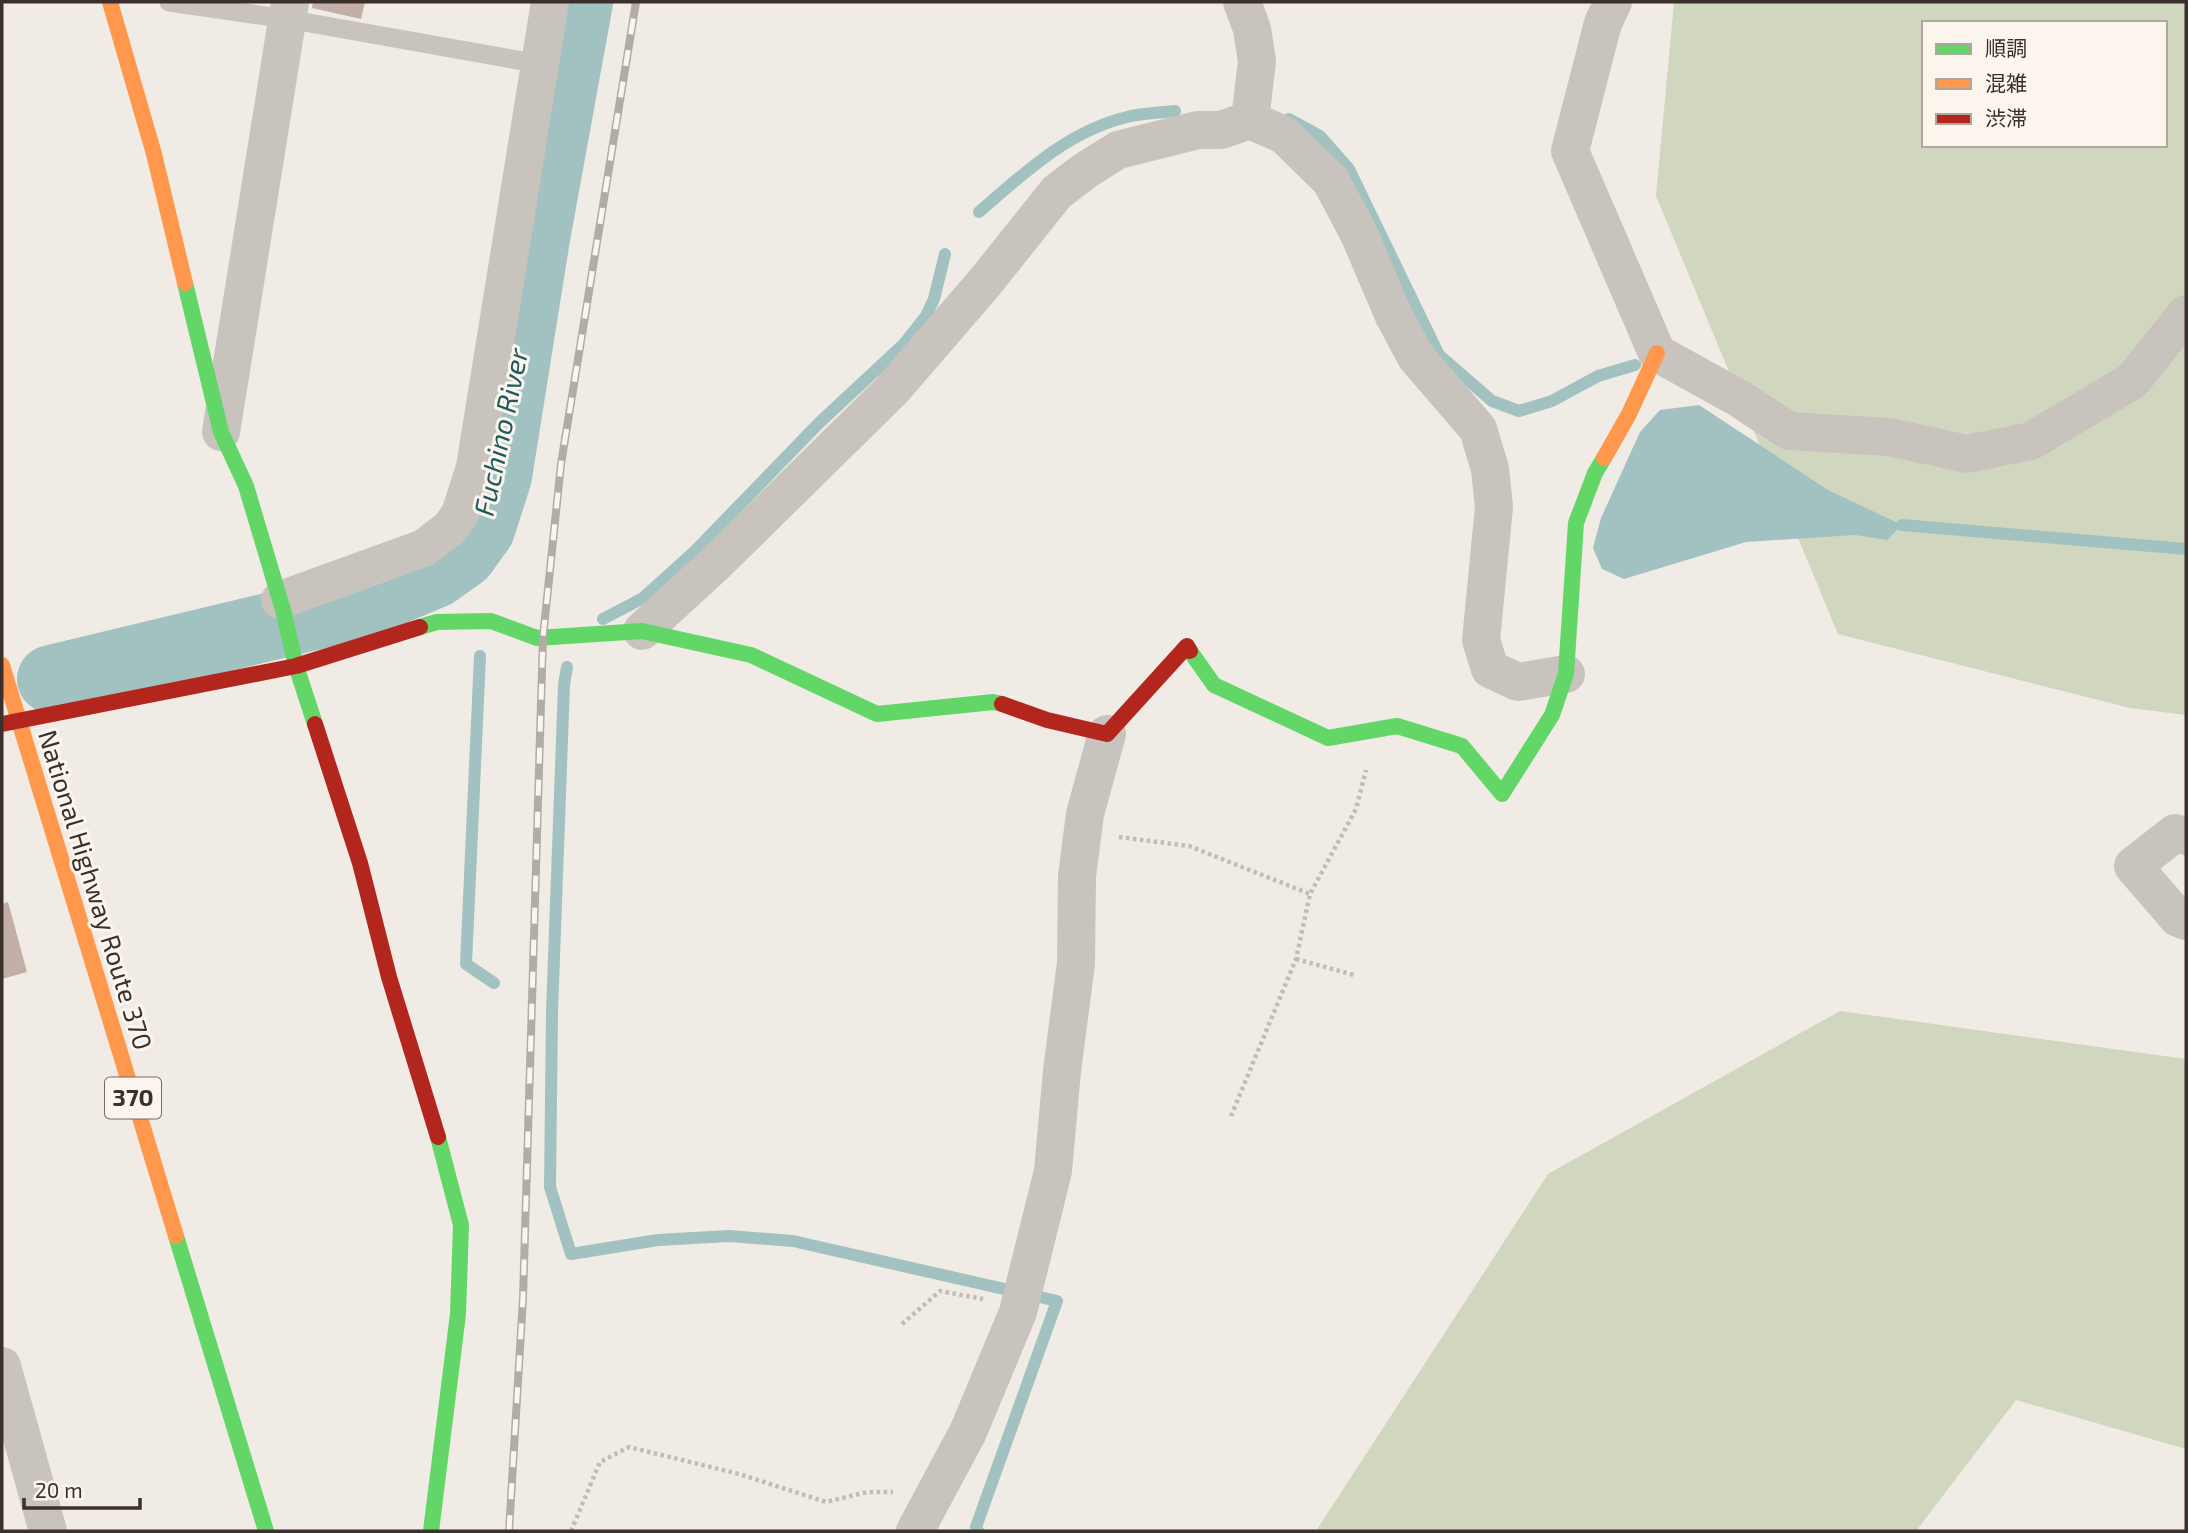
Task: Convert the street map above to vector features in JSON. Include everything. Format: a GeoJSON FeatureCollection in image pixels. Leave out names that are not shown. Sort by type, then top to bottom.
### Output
{"type":"FeatureCollection","features":[{"type":"Feature","properties":{"kind":"main road"},"geometry":{"type":"LineString","coordinates":[[110,2],[154,154],[222,432],[246,486],[292,642],[296,666],[360,863],[461,1225],[458,1314],[431,1531]]}},
{"type":"Feature","properties":{"kind":"main road"},"geometry":{"type":"LineString","coordinates":[[9,722],[296,666],[437,622],[491,621],[537,638],[642,631],[751,655],[877,714],[993,702],[1015,707],[1047,720],[1107,734],[1187,646],[1214,685],[1328,738],[1397,726],[1462,746],[1502,794],[1552,715],[1566,674],[1576,523],[1594,473],[1629,414],[1657,353]]}},
{"type":"Feature","properties":{"kind":"main road","name":"National Highway Route 370"},"geometry":{"type":"LineString","coordinates":[[2,665],[9,722],[267,1531]]}},
{"type":"Feature","properties":{"kind":"street"},"geometry":{"type":"LineString","coordinates":[[281,605],[424,548],[450,528],[460,514],[475,467],[550,2]]}},
{"type":"Feature","properties":{"kind":"street"},"geometry":{"type":"LineString","coordinates":[[1242,2],[1252,29],[1257,61],[1250,120]]}},
{"type":"Feature","properties":{"kind":"street"},"geometry":{"type":"LineString","coordinates":[[1613,2],[1603,23],[1570,151],[1657,353],[1740,399],[1789,431],[1889,437],[1967,454],[2031,441],[2132,381],[2186,314]]}},
{"type":"Feature","properties":{"kind":"street"},"geometry":{"type":"LineString","coordinates":[[222,432],[288,10]]}},
{"type":"Feature","properties":{"kind":"street"},"geometry":{"type":"LineString","coordinates":[[642,631],[716,563],[892,390],[986,281],[1057,192],[1118,150],[1198,130],[1220,130],[1250,120],[1284,135],[1331,181],[1359,234],[1394,316],[1416,357],[1478,429],[1490,469],[1494,507],[1480,640],[1490,669],[1518,682],[1566,674]]}},
{"type":"Feature","properties":{"kind":"street"},"geometry":{"type":"LineString","coordinates":[[915,1531],[968,1432],[1018,1312],[1053,1171],[1076,963],[1077,876],[1084,814],[1107,734]]}},
{"type":"Feature","properties":{"kind":"street"},"geometry":{"type":"LineString","coordinates":[[2186,836],[2175,833],[2133,866],[2178,918],[2186,921]]}},
{"type":"Feature","properties":{"kind":"street"},"geometry":{"type":"LineString","coordinates":[[2,1367],[48,1531]]}},
{"type":"Feature","properties":{"kind":"lane"},"geometry":{"type":"LineString","coordinates":[[169,2],[288,10],[540,64]]}},
{"type":"Feature","properties":{"kind":"path"},"geometry":{"type":"LineString","coordinates":[[1231,1116],[1296,959],[1310,894],[1356,809],[1376,730]]}},
{"type":"Feature","properties":{"kind":"path"},"geometry":{"type":"LineString","coordinates":[[1084,814],[1110,835],[1189,846],[1310,894]]}},
{"type":"Feature","properties":{"kind":"path"},"geometry":{"type":"LineString","coordinates":[[1296,959],[1354,975]]}},
{"type":"Feature","properties":{"kind":"path"},"geometry":{"type":"LineString","coordinates":[[902,1324],[940,1291],[993,1300]]}},
{"type":"Feature","properties":{"kind":"path"},"geometry":{"type":"LineString","coordinates":[[570,1531],[600,1462],[629,1447],[740,1474],[825,1502],[867,1492],[936,1492]]}},
{"type":"Feature","properties":{"kind":"green space"},"geometry":{"type":"Polygon","coordinates":[[[1674,2],[2186,2],[2186,715],[2130,708],[1838,634],[1656,196],[1674,2]]]}},
{"type":"Feature","properties":{"kind":"green space"},"geometry":{"type":"Polygon","coordinates":[[[1840,1011],[2186,1059],[2186,1449],[2016,1400],[1916,1531],[1316,1531],[1548,1174],[1840,1011]]]}},
{"type":"Feature","properties":{"kind":"water"},"geometry":{"type":"Polygon","coordinates":[[[1699,405],[1828,490],[1902,525],[1887,540],[1855,535],[1746,542],[1624,579],[1602,569],[1593,548],[1601,518],[1640,432],[1660,410],[1699,405]]]}},
{"type":"Feature","properties":{"kind":"building"},"geometry":{"type":"Polygon","coordinates":[[[313,2],[365,2],[361,19],[312,8],[313,2]]]}},
{"type":"Feature","properties":{"kind":"building"},"geometry":{"type":"Polygon","coordinates":[[[8,902],[27,972],[2,979],[2,904],[8,902]]]}},
{"type":"Feature","properties":{"kind":"waterway","name":"Fuchino River"},"geometry":{"type":"LineString","coordinates":[[51,679],[364,604],[435,574],[463,554],[481,529],[498,476],[536,238],[579,2]]}},
{"type":"Feature","properties":{"kind":"waterway"},"geometry":{"type":"LineString","coordinates":[[979,212],[1047,156],[1085,132],[1127,117],[1175,111]]}},
{"type":"Feature","properties":{"kind":"waterway"},"geometry":{"type":"LineString","coordinates":[[1289,119],[1320,136],[1349,169],[1439,355],[1492,401],[1519,411],[1552,401],[1598,376],[1635,365]]}},
{"type":"Feature","properties":{"kind":"waterway"},"geometry":{"type":"LineString","coordinates":[[603,619],[643,598],[695,551],[819,423],[904,344],[926,316],[934,299],[945,254]]}},
{"type":"Feature","properties":{"kind":"waterway"},"geometry":{"type":"LineString","coordinates":[[1902,525],[2186,549]]}},
{"type":"Feature","properties":{"kind":"waterway"},"geometry":{"type":"LineString","coordinates":[[480,656],[466,964],[494,983]]}},
{"type":"Feature","properties":{"kind":"waterway"},"geometry":{"type":"LineString","coordinates":[[567,667],[564,685],[552,1012],[550,1187],[571,1254],[658,1240],[729,1236],[793,1241],[1057,1301],[976,1527],[978,1531]]}},
{"type":"Feature","properties":{"kind":"railway"},"geometry":{"type":"LineString","coordinates":[[509,1531],[523,1298],[543,637],[561,464],[636,2]]}},
{"type":"Feature","properties":{"kind":"traffic: fast"},"geometry":{"type":"LineString","coordinates":[[185,283],[221,432],[246,486],[315,724]]}},
{"type":"Feature","properties":{"kind":"traffic: fast"},"geometry":{"type":"LineString","coordinates":[[1190,651],[1214,685],[1328,738],[1397,726],[1462,746],[1502,794],[1552,715],[1566,674],[1576,523],[1595,473],[1604,458]]}},
{"type":"Feature","properties":{"kind":"traffic: fast"},"geometry":{"type":"LineString","coordinates":[[420,627],[437,622],[491,621],[537,638],[642,631],[751,655],[877,714],[993,702],[1002,704]]}},
{"type":"Feature","properties":{"kind":"traffic: fast"},"geometry":{"type":"LineString","coordinates":[[431,1531],[458,1314],[461,1225],[438,1137]]}},
{"type":"Feature","properties":{"kind":"traffic: fast"},"geometry":{"type":"LineString","coordinates":[[176,1236],[266,1531]]}},
{"type":"Feature","properties":{"kind":"traffic: slow"},"geometry":{"type":"LineString","coordinates":[[110,2],[154,154],[185,283]]}},
{"type":"Feature","properties":{"kind":"traffic: slow"},"geometry":{"type":"LineString","coordinates":[[1604,458],[1629,414],[1657,353]]}},
{"type":"Feature","properties":{"kind":"traffic: slow"},"geometry":{"type":"LineString","coordinates":[[2,665],[176,1236]]}},
{"type":"Feature","properties":{"kind":"traffic: jam"},"geometry":{"type":"LineString","coordinates":[[2,724],[296,666],[420,627]]}},
{"type":"Feature","properties":{"kind":"traffic: jam"},"geometry":{"type":"LineString","coordinates":[[1002,704],[1047,720],[1107,734],[1187,646],[1190,651]]}},
{"type":"Feature","properties":{"kind":"traffic: jam"},"geometry":{"type":"LineString","coordinates":[[315,724],[360,863],[389,977],[438,1137]]}}]}
